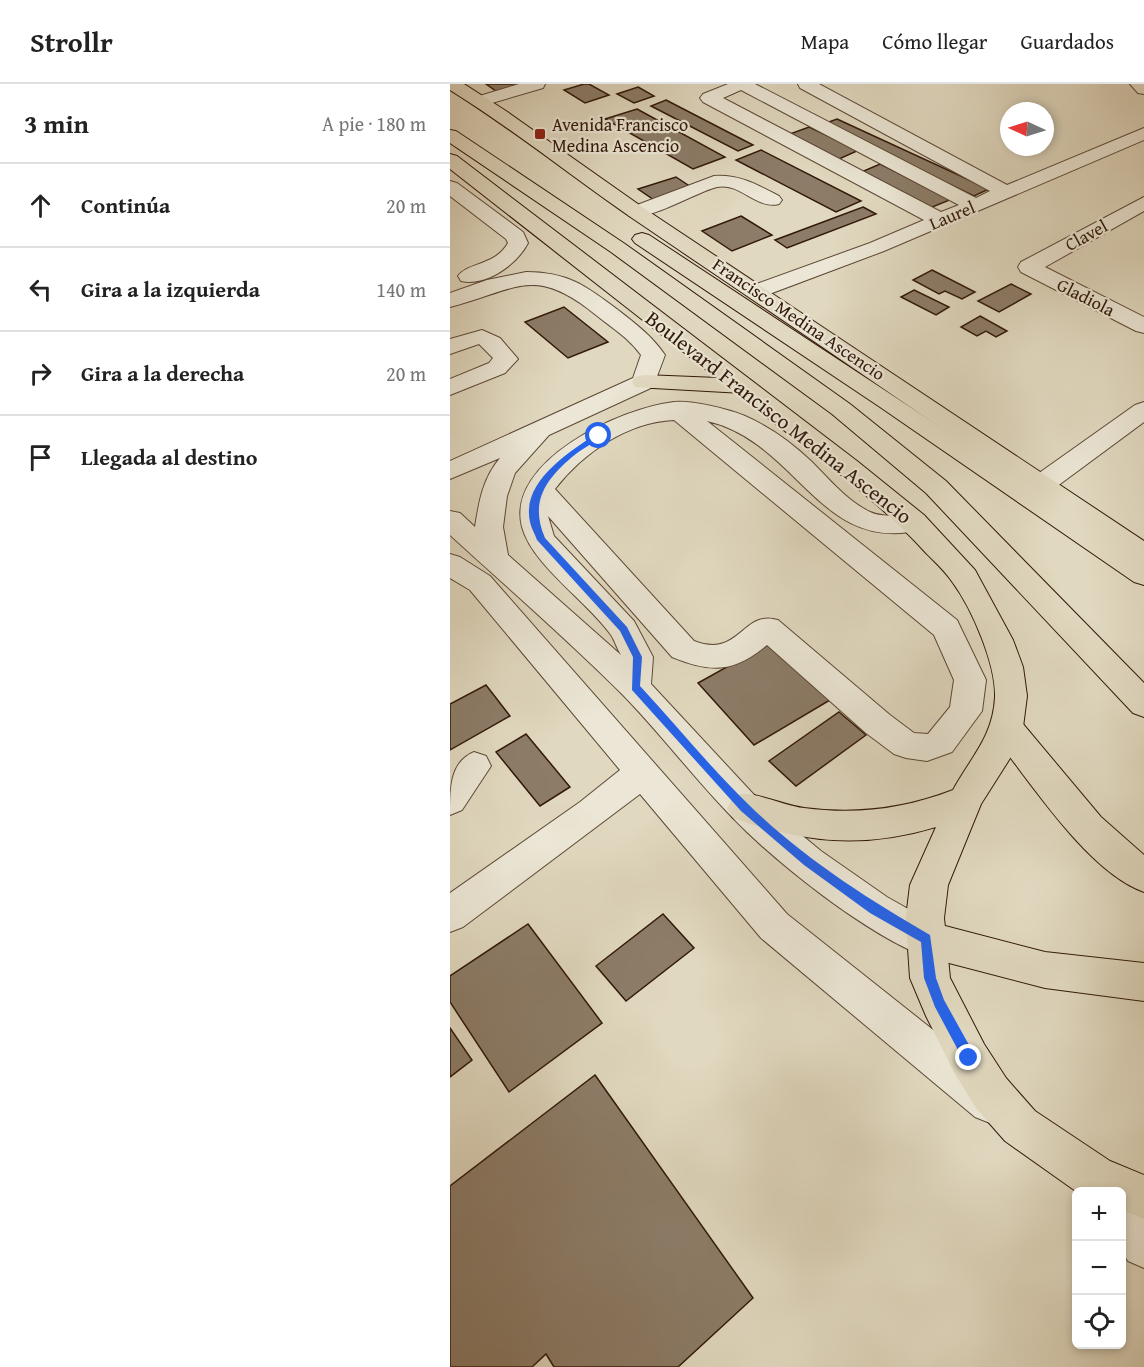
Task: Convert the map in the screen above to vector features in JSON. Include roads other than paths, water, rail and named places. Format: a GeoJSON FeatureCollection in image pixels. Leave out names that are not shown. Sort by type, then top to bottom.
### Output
{"type":"FeatureCollection","features":[{"type":"Feature","properties":{"kind":"main road","name":"Francisco Medina Ascencio"},"geometry":{"type":"LineString","coordinates":[[452,84],[482,101],[636,212],[759,291],[1042,484],[1132,556]]}},
{"type":"Feature","properties":{"kind":"main road","name":"Francisco Medina Ascencio"},"geometry":{"type":"LineString","coordinates":[[450,111],[1132,556]]}},
{"type":"Feature","properties":{"kind":"main road"},"geometry":{"type":"LineString","coordinates":[[450,135],[618,248],[841,409],[936,487],[1144,704]]}},
{"type":"Feature","properties":{"kind":"main road","name":"Boulevard Francisco Medina Ascencio"},"geometry":{"type":"LineString","coordinates":[[450,160],[848,467],[914,522],[965,577],[998,640],[1007,667],[1011,696],[1006,728],[997,752],[965,800],[929,885],[925,918],[930,978],[964,1050],[991,1093],[1020,1126],[1101,1185],[1144,1197]]}},
{"type":"Feature","properties":{"kind":"main road"},"geometry":{"type":"LineString","coordinates":[[644,382],[743,386]]}},
{"type":"Feature","properties":{"kind":"main road"},"geometry":{"type":"LineString","coordinates":[[1132,556],[1144,577]]}},
{"type":"Feature","properties":{"kind":"main road"},"geometry":{"type":"LineString","coordinates":[[1006,728],[1092,830],[1133,869],[1144,876]]}},
{"type":"Feature","properties":{"kind":"main road"},"geometry":{"type":"LineString","coordinates":[[745,808],[795,822],[849,828],[903,822],[940,811],[965,800]]}},
{"type":"Feature","properties":{"kind":"main road"},"geometry":{"type":"LineString","coordinates":[[926,939],[1046,970],[1144,982]]}},
{"type":"Feature","properties":{"kind":"street"},"geometry":{"type":"LineString","coordinates":[[482,101],[537,84]]}},
{"type":"Feature","properties":{"kind":"street"},"geometry":{"type":"LineString","coordinates":[[940,220],[709,98],[742,84],[975,205]]}},
{"type":"Feature","properties":{"kind":"street"},"geometry":{"type":"LineString","coordinates":[[806,84],[1006,192]]}},
{"type":"Feature","properties":{"kind":"street"},"geometry":{"type":"LineString","coordinates":[[1138,84],[1144,89]]}},
{"type":"Feature","properties":{"kind":"street","name":"Laurel"},"geometry":{"type":"LineString","coordinates":[[759,291],[940,220],[1144,133]]}},
{"type":"Feature","properties":{"kind":"street"},"geometry":{"type":"LineString","coordinates":[[842,168],[875,153]]}},
{"type":"Feature","properties":{"kind":"street"},"geometry":{"type":"LineString","coordinates":[[636,212],[723,180],[734,181],[772,200]]}},
{"type":"Feature","properties":{"kind":"street"},"geometry":{"type":"LineString","coordinates":[[450,187],[516,236],[518,243],[515,251],[495,266],[450,283]]}},
{"type":"Feature","properties":{"kind":"street","name":"Clavel"},"geometry":{"type":"LineString","coordinates":[[1029,267],[1144,203]]}},
{"type":"Feature","properties":{"kind":"street","name":"Gladiola"},"geometry":{"type":"LineString","coordinates":[[1029,267],[1144,326]]}},
{"type":"Feature","properties":{"kind":"street"},"geometry":{"type":"LineString","coordinates":[[450,300],[502,282],[545,279],[574,288],[644,341],[653,355],[644,382],[450,471]]}},
{"type":"Feature","properties":{"kind":"street"},"geometry":{"type":"LineString","coordinates":[[450,347],[476,336],[489,339],[506,360],[497,368],[450,388]]}},
{"type":"Feature","properties":{"kind":"street"},"geometry":{"type":"LineString","coordinates":[[539,488],[683,649],[701,658],[732,655],[767,628],[878,724],[906,745],[927,748],[940,743],[966,711],[970,680],[946,628],[676,409]]}},
{"type":"Feature","properties":{"kind":"street"},"geometry":{"type":"LineString","coordinates":[[635,687],[637,657],[623,629],[542,540],[534,522],[534,506],[539,488],[569,456],[599,436],[638,418],[676,409],[712,412],[756,429],[796,462],[826,494],[846,509],[873,523],[914,522]]}},
{"type":"Feature","properties":{"kind":"street"},"geometry":{"type":"LineString","coordinates":[[1042,484],[1144,410]]}},
{"type":"Feature","properties":{"kind":"street"},"geometry":{"type":"LineString","coordinates":[[465,563],[489,527],[496,484],[503,471],[540,429]]}},
{"type":"Feature","properties":{"kind":"street"},"geometry":{"type":"LineString","coordinates":[[450,520],[465,563],[480,583],[774,926],[1020,1126]]}},
{"type":"Feature","properties":{"kind":"street"},"geometry":{"type":"LineString","coordinates":[[465,563],[635,687],[745,808],[808,862],[874,909],[926,939]]}},
{"type":"Feature","properties":{"kind":"street"},"geometry":{"type":"LineString","coordinates":[[450,800],[474,766]]}},
{"type":"Feature","properties":{"kind":"street"},"geometry":{"type":"LineString","coordinates":[[450,915],[592,812],[642,772]]}},
{"type":"Feature","properties":{"kind":"street"},"geometry":{"type":"LineString","coordinates":[[1126,1220],[1144,1245]]}},
{"type":"Feature","properties":{"kind":"place","name":"Avenida Francisco Medina Ascencio"},"geometry":{"type":"Point","coordinates":[540,134]}}]}
